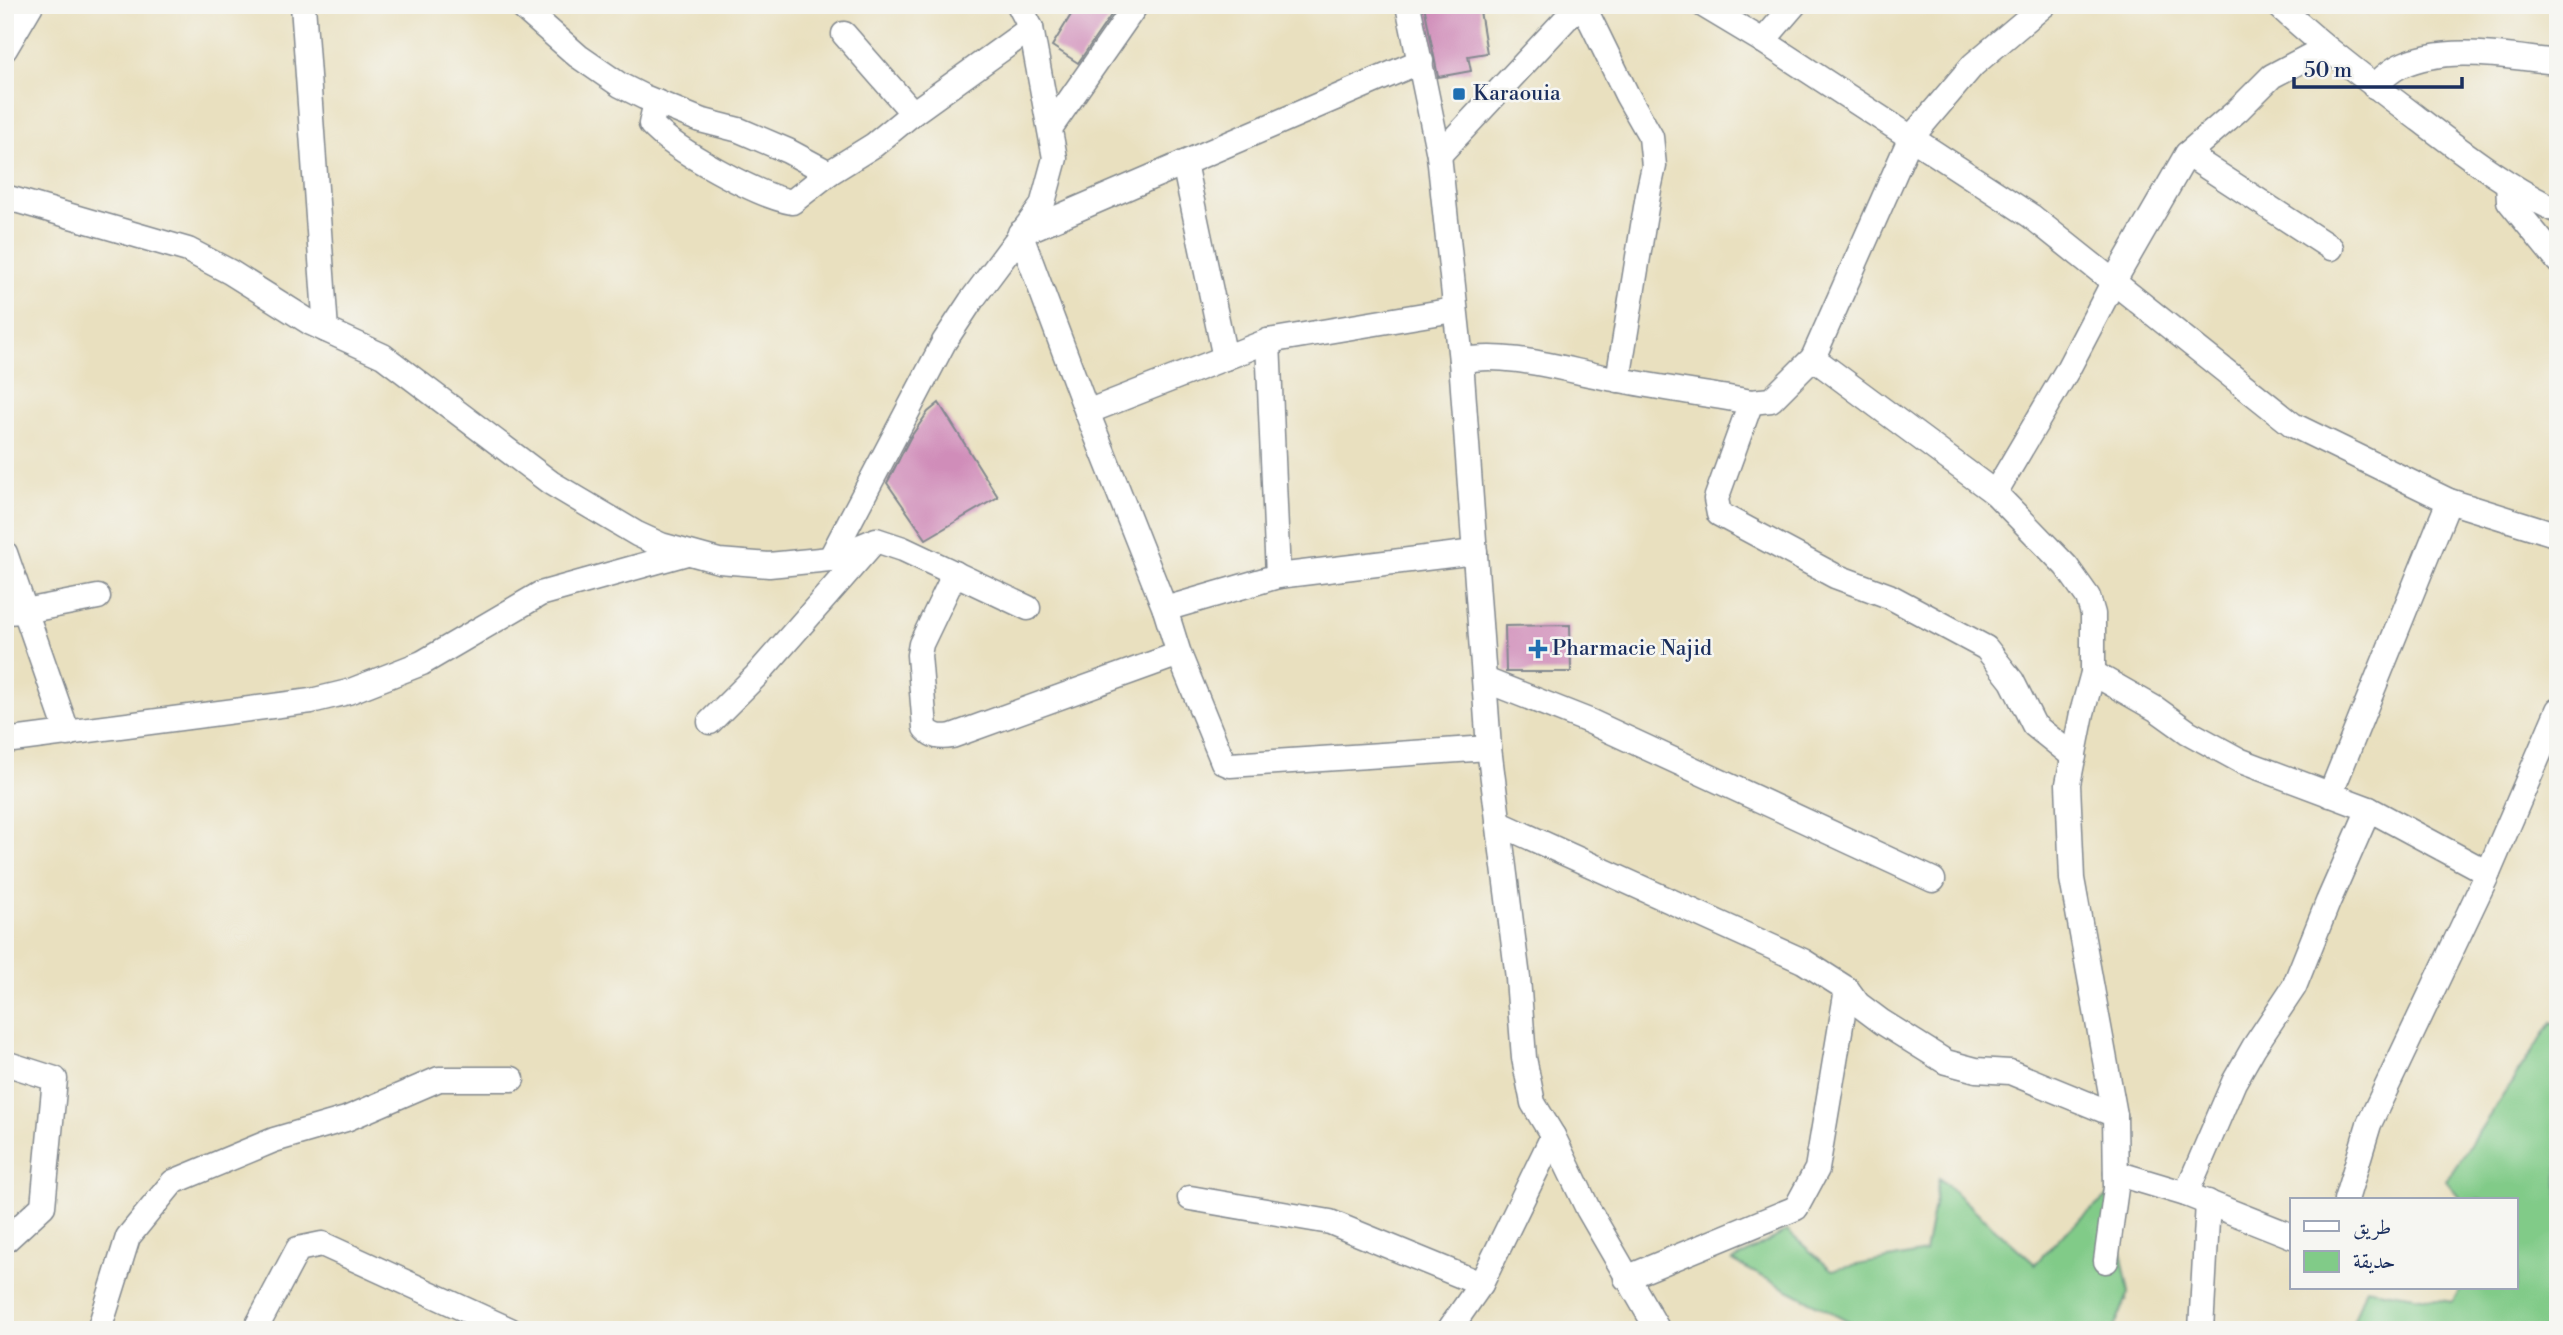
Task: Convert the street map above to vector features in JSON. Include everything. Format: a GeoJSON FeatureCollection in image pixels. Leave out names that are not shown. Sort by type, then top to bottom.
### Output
{"type":"FeatureCollection","features":[{"type":"Feature","properties":{"kind":"street"},"geometry":{"type":"LineString","coordinates":[[5,49],[31,5]]}},
{"type":"Feature","properties":{"kind":"street"},"geometry":{"type":"LineString","coordinates":[[303,5],[326,330]]}},
{"type":"Feature","properties":{"kind":"street"},"geometry":{"type":"LineString","coordinates":[[520,5],[578,56],[620,85],[700,120],[739,130],[829,173]]}},
{"type":"Feature","properties":{"kind":"street"},"geometry":{"type":"LineString","coordinates":[[830,559],[944,342],[1042,206],[1055,158],[1031,28],[1019,5]]}},
{"type":"Feature","properties":{"kind":"street"},"geometry":{"type":"LineString","coordinates":[[1051,127],[1136,5]]}},
{"type":"Feature","properties":{"kind":"street"},"geometry":{"type":"LineString","coordinates":[[1408,5],[1439,155],[1461,361],[1489,748],[1518,978],[1524,1058],[1534,1102],[1588,1209],[1658,1330]]}},
{"type":"Feature","properties":{"kind":"street"},"geometry":{"type":"LineString","coordinates":[[1439,155],[1581,5],[1651,137],[1654,166],[1618,380]]}},
{"type":"Feature","properties":{"kind":"street"},"geometry":{"type":"LineString","coordinates":[[1703,5],[1763,41],[2031,216],[2293,425],[2449,500],[2558,535]]}},
{"type":"Feature","properties":{"kind":"street"},"geometry":{"type":"LineString","coordinates":[[1763,41],[1794,5]]}},
{"type":"Feature","properties":{"kind":"street"},"geometry":{"type":"LineString","coordinates":[[1461,361],[1477,357],[1505,358],[1751,402],[1771,400],[1813,358],[1910,139],[1973,65],[2045,5]]}},
{"type":"Feature","properties":{"kind":"street"},"geometry":{"type":"LineString","coordinates":[[2278,5],[2325,48],[2374,86],[2508,184],[2558,211]]}},
{"type":"Feature","properties":{"kind":"street"},"geometry":{"type":"LineString","coordinates":[[656,102],[651,124],[663,138],[753,189],[779,200],[792,202],[829,173],[874,145],[913,113],[1031,28]]}},
{"type":"Feature","properties":{"kind":"street"},"geometry":{"type":"LineString","coordinates":[[844,34],[913,113]]}},
{"type":"Feature","properties":{"kind":"street"},"geometry":{"type":"LineString","coordinates":[[1994,492],[2068,369],[2114,281],[2187,154],[2272,76],[2325,48]]}},
{"type":"Feature","properties":{"kind":"street"},"geometry":{"type":"LineString","coordinates":[[2374,86],[2398,66],[2449,54],[2558,62]]}},
{"type":"Feature","properties":{"kind":"street"},"geometry":{"type":"LineString","coordinates":[[1020,233],[1421,61]]}},
{"type":"Feature","properties":{"kind":"street"},"geometry":{"type":"LineString","coordinates":[[2187,154],[2331,248]]}},
{"type":"Feature","properties":{"kind":"street"},"geometry":{"type":"LineString","coordinates":[[1184,163],[1225,358]]}},
{"type":"Feature","properties":{"kind":"street"},"geometry":{"type":"LineString","coordinates":[[2508,184],[2509,201],[2558,261]]}},
{"type":"Feature","properties":{"kind":"street"},"geometry":{"type":"LineString","coordinates":[[5,197],[188,250],[326,330],[383,356],[541,475],[637,534],[687,553],[744,564],[769,565],[830,559],[876,540],[903,549],[1028,608]]}},
{"type":"Feature","properties":{"kind":"street"},"geometry":{"type":"LineString","coordinates":[[1020,233],[1165,609],[1217,754],[1223,762],[1230,765],[1489,748]]}},
{"type":"Feature","properties":{"kind":"street"},"geometry":{"type":"LineString","coordinates":[[1087,412],[1268,341],[1454,310]]}},
{"type":"Feature","properties":{"kind":"street"},"geometry":{"type":"LineString","coordinates":[[1268,341],[1278,576]]}},
{"type":"Feature","properties":{"kind":"street"},"geometry":{"type":"LineString","coordinates":[[1813,358],[1994,492],[2066,566],[2081,583],[2088,597],[2093,614],[2093,673],[2081,713],[2068,783],[2072,878],[2116,1115],[2116,1173],[2106,1261]]}},
{"type":"Feature","properties":{"kind":"street"},"geometry":{"type":"LineString","coordinates":[[1751,402],[1716,499],[1719,514],[1835,576],[1888,596],[1986,648],[2012,681],[2034,725],[2074,757]]}},
{"type":"Feature","properties":{"kind":"street"},"geometry":{"type":"LineString","coordinates":[[2330,795],[2449,500]]}},
{"type":"Feature","properties":{"kind":"street"},"geometry":{"type":"LineString","coordinates":[[710,722],[756,676],[876,540]]}},
{"type":"Feature","properties":{"kind":"street"},"geometry":{"type":"LineString","coordinates":[[1165,609],[1278,576],[1475,552]]}},
{"type":"Feature","properties":{"kind":"street"},"geometry":{"type":"LineString","coordinates":[[5,553],[15,612],[68,733]]}},
{"type":"Feature","properties":{"kind":"street"},"geometry":{"type":"LineString","coordinates":[[5,741],[311,701],[348,692],[422,663],[540,594],[687,553]]}},
{"type":"Feature","properties":{"kind":"street"},"geometry":{"type":"LineString","coordinates":[[955,573],[921,644],[919,655],[925,728],[930,734],[941,738],[1179,654]]}},
{"type":"Feature","properties":{"kind":"street"},"geometry":{"type":"LineString","coordinates":[[15,612],[98,597]]}},
{"type":"Feature","properties":{"kind":"street"},"geometry":{"type":"LineString","coordinates":[[2093,673],[2155,709],[2188,732],[2241,761],[2369,809],[2488,873]]}},
{"type":"Feature","properties":{"kind":"street"},"geometry":{"type":"LineString","coordinates":[[1485,680],[1600,726],[1933,880]]}},
{"type":"Feature","properties":{"kind":"street"},"geometry":{"type":"LineString","coordinates":[[2347,1198],[2369,1124],[2488,873],[2558,710]]}},
{"type":"Feature","properties":{"kind":"street"},"geometry":{"type":"LineString","coordinates":[[2201,1330],[2197,1198],[2234,1082],[2294,987],[2369,809]]}},
{"type":"Feature","properties":{"kind":"street"},"geometry":{"type":"LineString","coordinates":[[1498,823],[1803,961],[1847,989],[1858,1004],[1882,1023],[1946,1062],[1976,1070],[2010,1072],[2116,1115]]}},
{"type":"Feature","properties":{"kind":"street"},"geometry":{"type":"LineString","coordinates":[[1626,1278],[1796,1208],[1817,1169],[1847,989]]}},
{"type":"Feature","properties":{"kind":"street"},"geometry":{"type":"LineString","coordinates":[[5,1063],[55,1079],[43,1206],[5,1241]]}},
{"type":"Feature","properties":{"kind":"street"},"geometry":{"type":"LineString","coordinates":[[99,1330],[128,1237],[173,1182],[274,1140],[346,1119],[439,1079],[512,1079]]}},
{"type":"Feature","properties":{"kind":"street"},"geometry":{"type":"LineString","coordinates":[[1449,1330],[1481,1284],[1553,1136]]}},
{"type":"Feature","properties":{"kind":"street"},"geometry":{"type":"LineString","coordinates":[[2116,1173],[2197,1198],[2290,1235]]}},
{"type":"Feature","properties":{"kind":"street"},"geometry":{"type":"LineString","coordinates":[[1190,1198],[1330,1222],[1481,1284]]}},
{"type":"Feature","properties":{"kind":"street"},"geometry":{"type":"LineString","coordinates":[[262,1328],[298,1249],[322,1244],[510,1330]]}},
{"type":"Feature","properties":{"kind":"green space"},"geometry":{"type":"Polygon","coordinates":[[[2552,1022],[2558,1026],[2558,1330],[2350,1330],[2365,1290],[2452,1302],[2460,1290],[2518,1290],[2518,1198],[2460,1198],[2446,1181],[2552,1022]]]}},
{"type":"Feature","properties":{"kind":"green space"},"geometry":{"type":"Polygon","coordinates":[[[1939,1178],[2035,1264],[2061,1236],[2110,1194],[2129,1293],[2113,1330],[1866,1330],[1732,1261],[1787,1231],[1832,1270],[1925,1252],[1939,1178]]]}},
{"type":"Feature","properties":{"kind":"building"},"geometry":{"type":"Polygon","coordinates":[[[1077,5],[1118,5],[1078,63],[1052,46],[1077,5]]]}},
{"type":"Feature","properties":{"kind":"building"},"geometry":{"type":"Polygon","coordinates":[[[1424,5],[1479,5],[1487,53],[1468,56],[1471,71],[1438,77],[1424,5]]]}},
{"type":"Feature","properties":{"kind":"building"},"geometry":{"type":"Polygon","coordinates":[[[939,403],[998,497],[926,539],[887,483],[910,438],[928,412],[939,403]]]}},
{"type":"Feature","properties":{"kind":"building","name":"Pharmacie Najid"},"geometry":{"type":"Polygon","coordinates":[[[1570,625],[1571,672],[1506,672],[1505,626],[1570,625]]]}},
{"type":"Feature","properties":{"kind":"place","name":"Karaouia"},"geometry":{"type":"Point","coordinates":[1459,94]}},
{"type":"Feature","properties":{"kind":"place","name":"Pharmacie Najid"},"geometry":{"type":"Point","coordinates":[1538,649]}}]}
